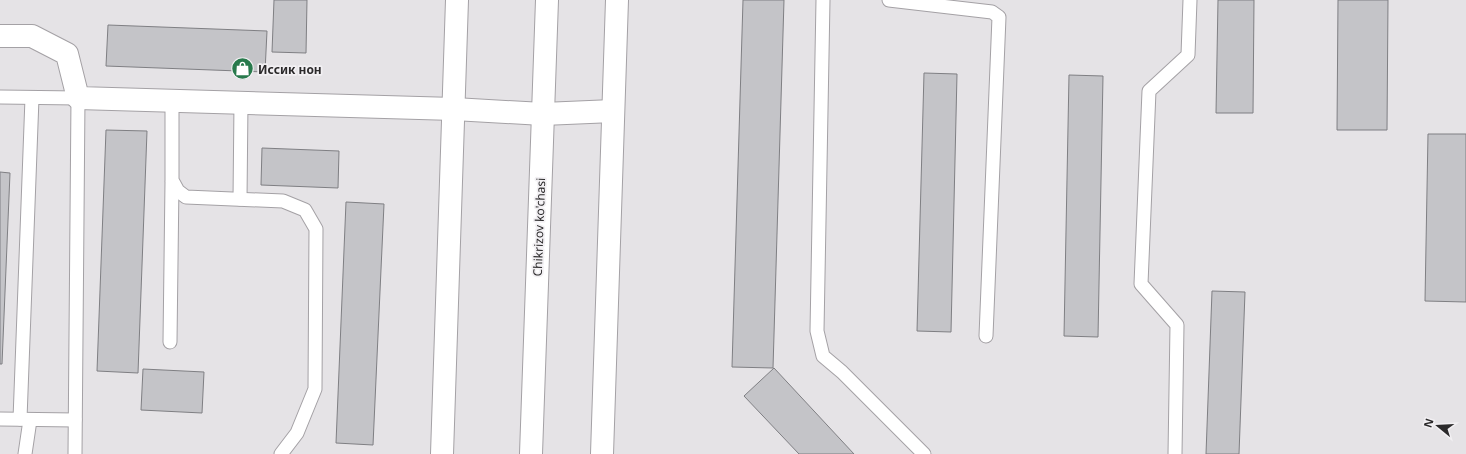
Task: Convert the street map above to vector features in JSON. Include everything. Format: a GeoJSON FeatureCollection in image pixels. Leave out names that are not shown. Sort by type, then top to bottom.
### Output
{"type":"FeatureCollection","features":[{"type":"Feature","properties":{"kind":"street"},"geometry":{"type":"LineString","coordinates":[[442,454],[457,0]]}},
{"type":"Feature","properties":{"kind":"street","name":"Chikrizov ko'chasi"},"geometry":{"type":"LineString","coordinates":[[531,454],[547,0]]}},
{"type":"Feature","properties":{"kind":"street"},"geometry":{"type":"LineString","coordinates":[[602,454],[617,0]]}},
{"type":"Feature","properties":{"kind":"street"},"geometry":{"type":"LineString","coordinates":[[0,36],[32,36],[67,54],[78,98],[454,109],[543,114],[613,111]]}},
{"type":"Feature","properties":{"kind":"lane"},"geometry":{"type":"LineString","coordinates":[[823,0],[817,331],[823,356],[842,372],[924,454]]}},
{"type":"Feature","properties":{"kind":"lane"},"geometry":{"type":"LineString","coordinates":[[889,0],[992,12],[999,17],[986,336]]}},
{"type":"Feature","properties":{"kind":"lane"},"geometry":{"type":"LineString","coordinates":[[1175,454],[1177,325],[1141,284],[1149,91],[1188,55],[1190,0]]}},
{"type":"Feature","properties":{"kind":"lane"},"geometry":{"type":"LineString","coordinates":[[0,97],[78,98],[75,454]]}},
{"type":"Feature","properties":{"kind":"lane"},"geometry":{"type":"LineString","coordinates":[[25,454],[32,98]]}},
{"type":"Feature","properties":{"kind":"lane"},"geometry":{"type":"LineString","coordinates":[[170,342],[172,101]]}},
{"type":"Feature","properties":{"kind":"lane"},"geometry":{"type":"LineString","coordinates":[[240,199],[241,103]]}},
{"type":"Feature","properties":{"kind":"lane"},"geometry":{"type":"LineString","coordinates":[[172,180],[178,191],[186,197],[283,200],[305,210],[316,229],[315,389],[297,433],[281,454]]}},
{"type":"Feature","properties":{"kind":"lane"},"geometry":{"type":"LineString","coordinates":[[0,419],[75,420]]}},
{"type":"Feature","properties":{"kind":"building"},"geometry":{"type":"Polygon","coordinates":[[[274,0],[307,0],[306,53],[272,52],[274,0]]]}},
{"type":"Feature","properties":{"kind":"building"},"geometry":{"type":"Polygon","coordinates":[[[743,0],[784,0],[773,368],[732,367],[743,0]]]}},
{"type":"Feature","properties":{"kind":"building"},"geometry":{"type":"Polygon","coordinates":[[[1218,0],[1254,0],[1253,113],[1216,113],[1218,0]]]}},
{"type":"Feature","properties":{"kind":"building"},"geometry":{"type":"Polygon","coordinates":[[[1338,0],[1388,0],[1387,130],[1337,130],[1338,0]]]}},
{"type":"Feature","properties":{"kind":"building"},"geometry":{"type":"Polygon","coordinates":[[[108,25],[267,31],[265,72],[106,66],[108,25]]]}},
{"type":"Feature","properties":{"kind":"building"},"geometry":{"type":"Polygon","coordinates":[[[924,73],[957,74],[951,332],[917,331],[924,73]]]}},
{"type":"Feature","properties":{"kind":"building"},"geometry":{"type":"Polygon","coordinates":[[[1069,75],[1103,76],[1098,337],[1064,336],[1069,75]]]}},
{"type":"Feature","properties":{"kind":"building"},"geometry":{"type":"Polygon","coordinates":[[[106,130],[147,131],[138,373],[97,371],[106,130]]]}},
{"type":"Feature","properties":{"kind":"building"},"geometry":{"type":"Polygon","coordinates":[[[1428,134],[1466,134],[1466,302],[1425,301],[1428,134]]]}},
{"type":"Feature","properties":{"kind":"building"},"geometry":{"type":"Polygon","coordinates":[[[262,148],[339,151],[338,188],[261,185],[262,148]]]}},
{"type":"Feature","properties":{"kind":"building"},"geometry":{"type":"Polygon","coordinates":[[[0,172],[10,173],[2,364],[0,364],[0,172]]]}},
{"type":"Feature","properties":{"kind":"building"},"geometry":{"type":"Polygon","coordinates":[[[346,202],[384,204],[373,445],[336,443],[346,202]]]}},
{"type":"Feature","properties":{"kind":"building"},"geometry":{"type":"Polygon","coordinates":[[[1212,291],[1245,292],[1239,454],[1206,454],[1212,291]]]}},
{"type":"Feature","properties":{"kind":"building"},"geometry":{"type":"Polygon","coordinates":[[[774,368],[854,454],[799,454],[744,396],[774,368]]]}},
{"type":"Feature","properties":{"kind":"building"},"geometry":{"type":"Polygon","coordinates":[[[143,369],[204,372],[202,413],[141,410],[143,369]]]}},
{"type":"Feature","properties":{"kind":"place","name":"Иссик нон"},"geometry":{"type":"Point","coordinates":[243,69]}}]}
